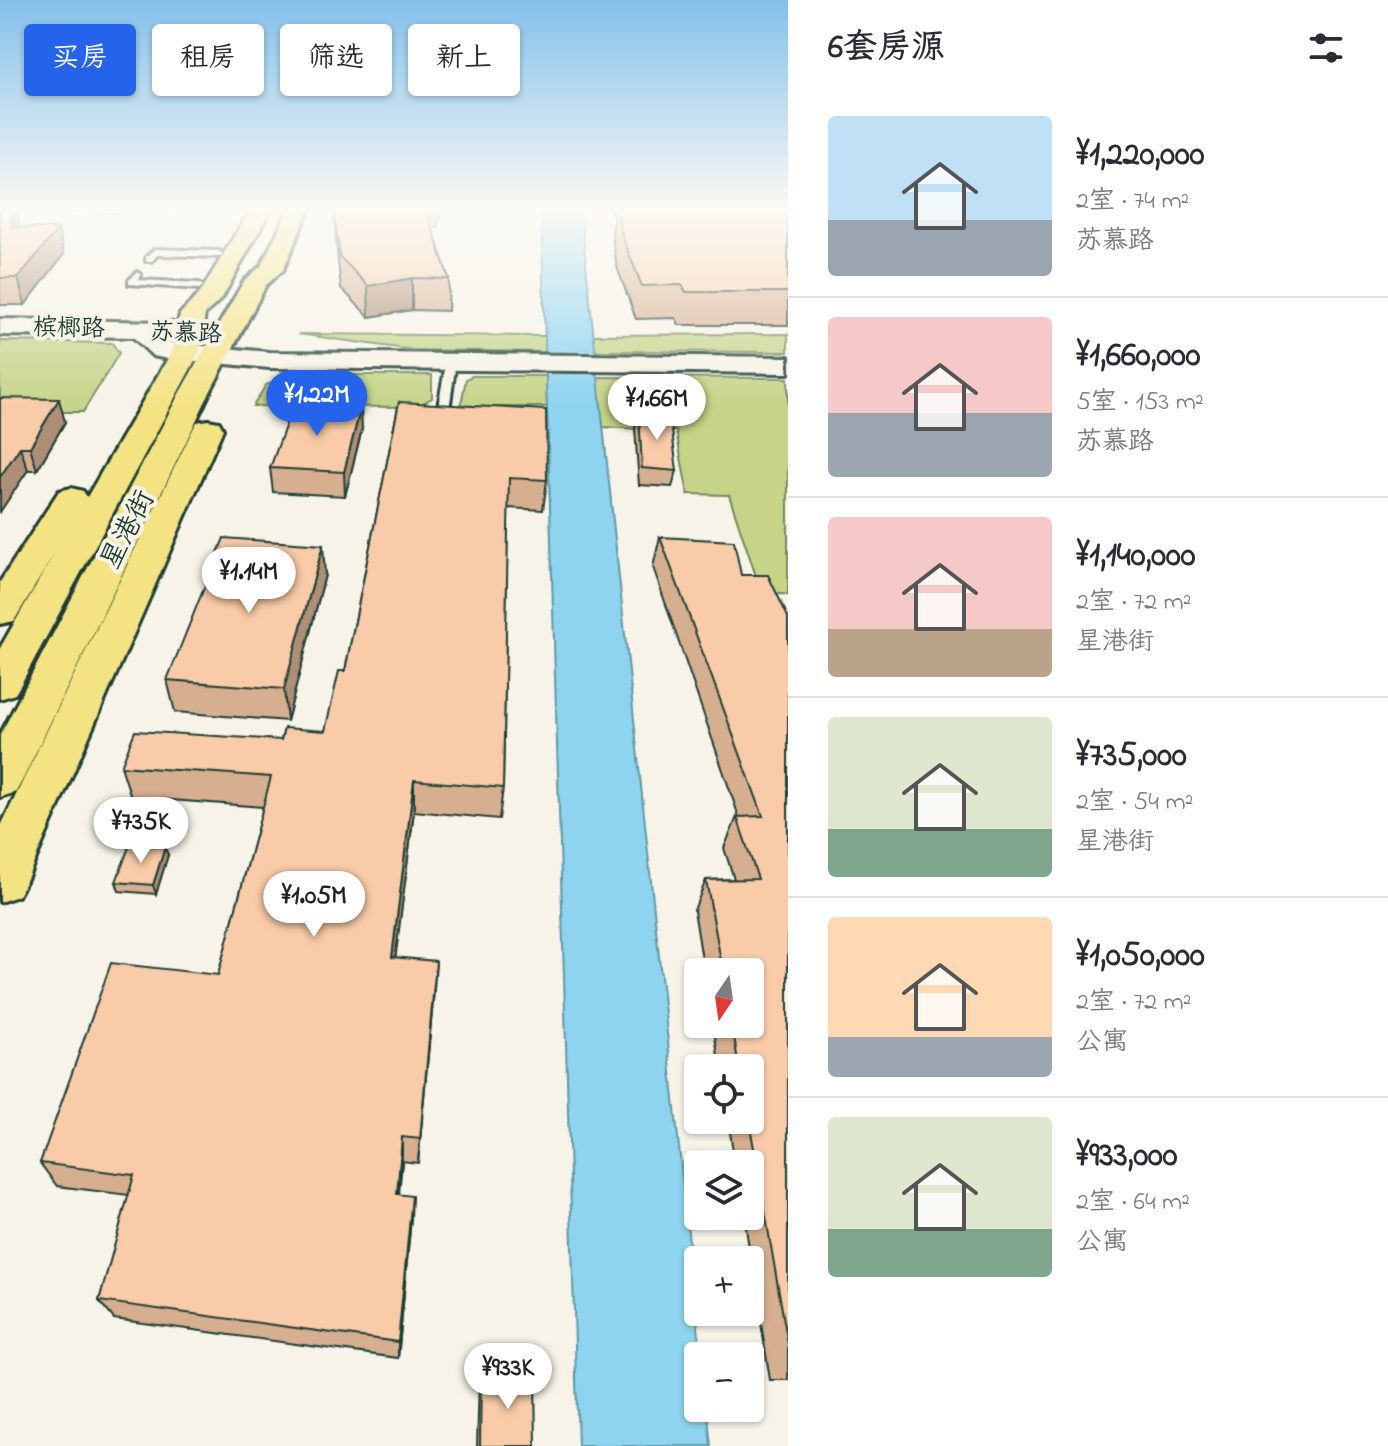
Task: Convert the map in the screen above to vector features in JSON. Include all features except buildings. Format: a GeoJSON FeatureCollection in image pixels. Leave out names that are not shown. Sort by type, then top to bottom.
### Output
{"type":"FeatureCollection","features":[{"type":"Feature","properties":{"kind":"main road","name":"星港街"},"geometry":{"type":"LineString","coordinates":[[203,347],[198,295],[209,274]]}},
{"type":"Feature","properties":{"kind":"main road","name":"星港街"},"geometry":{"type":"LineString","coordinates":[[198,295],[210,298],[223,274]]}},
{"type":"Feature","properties":{"kind":"main road","name":"星港街"},"geometry":{"type":"LineString","coordinates":[[254,274],[256,281]]}},
{"type":"Feature","properties":{"kind":"main road","name":"星港街"},"geometry":{"type":"LineString","coordinates":[[0,779],[108,524],[203,347],[256,281],[265,274]]}},
{"type":"Feature","properties":{"kind":"main road","name":"槟榔路"},"geometry":{"type":"LineString","coordinates":[[0,327],[138,328]]}},
{"type":"Feature","properties":{"kind":"main road","name":"苏慕路"},"geometry":{"type":"LineString","coordinates":[[138,328],[203,347],[351,361],[788,365]]}},
{"type":"Feature","properties":{"kind":"main road"},"geometry":{"type":"LineString","coordinates":[[0,612],[203,347]]}},
{"type":"Feature","properties":{"kind":"main road"},"geometry":{"type":"LineString","coordinates":[[0,881],[203,347]]}},
{"type":"Feature","properties":{"kind":"main road","name":"星港街"},"geometry":{"type":"LineString","coordinates":[[0,684],[108,524]]}},
{"type":"Feature","properties":{"kind":"lane"},"geometry":{"type":"LineString","coordinates":[[137,275],[132,282],[198,295]]}},
{"type":"Feature","properties":{"kind":"lane"},"geometry":{"type":"LineString","coordinates":[[442,417],[451,361]]}},
{"type":"Feature","properties":{"kind":"green space"},"geometry":{"type":"Polygon","coordinates":[[[298,334],[545,336],[546,352],[413,350],[298,334]]]}},
{"type":"Feature","properties":{"kind":"green space"},"geometry":{"type":"Polygon","coordinates":[[[788,334],[788,352],[595,351],[593,335],[788,334]]]}},
{"type":"Feature","properties":{"kind":"green space"},"geometry":{"type":"Polygon","coordinates":[[[0,341],[112,343],[119,353],[83,412],[0,412],[0,341]]]}},
{"type":"Feature","properties":{"kind":"green space"},"geometry":{"type":"Polygon","coordinates":[[[291,375],[432,375],[432,398],[416,407],[253,406],[266,385],[291,375]]]}},
{"type":"Feature","properties":{"kind":"green space"},"geometry":{"type":"Polygon","coordinates":[[[472,376],[546,376],[547,407],[464,407],[461,404],[466,379],[472,376]]]}},
{"type":"Feature","properties":{"kind":"green space"},"geometry":{"type":"Polygon","coordinates":[[[597,377],[788,378],[788,595],[761,591],[729,495],[688,494],[676,431],[603,427],[597,377]]]}},
{"type":"Feature","properties":{"kind":"water"},"geometry":{"type":"Polygon","coordinates":[[[543,274],[587,274],[684,1195],[684,1230],[688,1230],[689,1246],[684,1246],[684,1326],[698,1326],[700,1342],[684,1342],[684,1422],[708,1422],[711,1446],[578,1446],[543,274]]]}}]}
